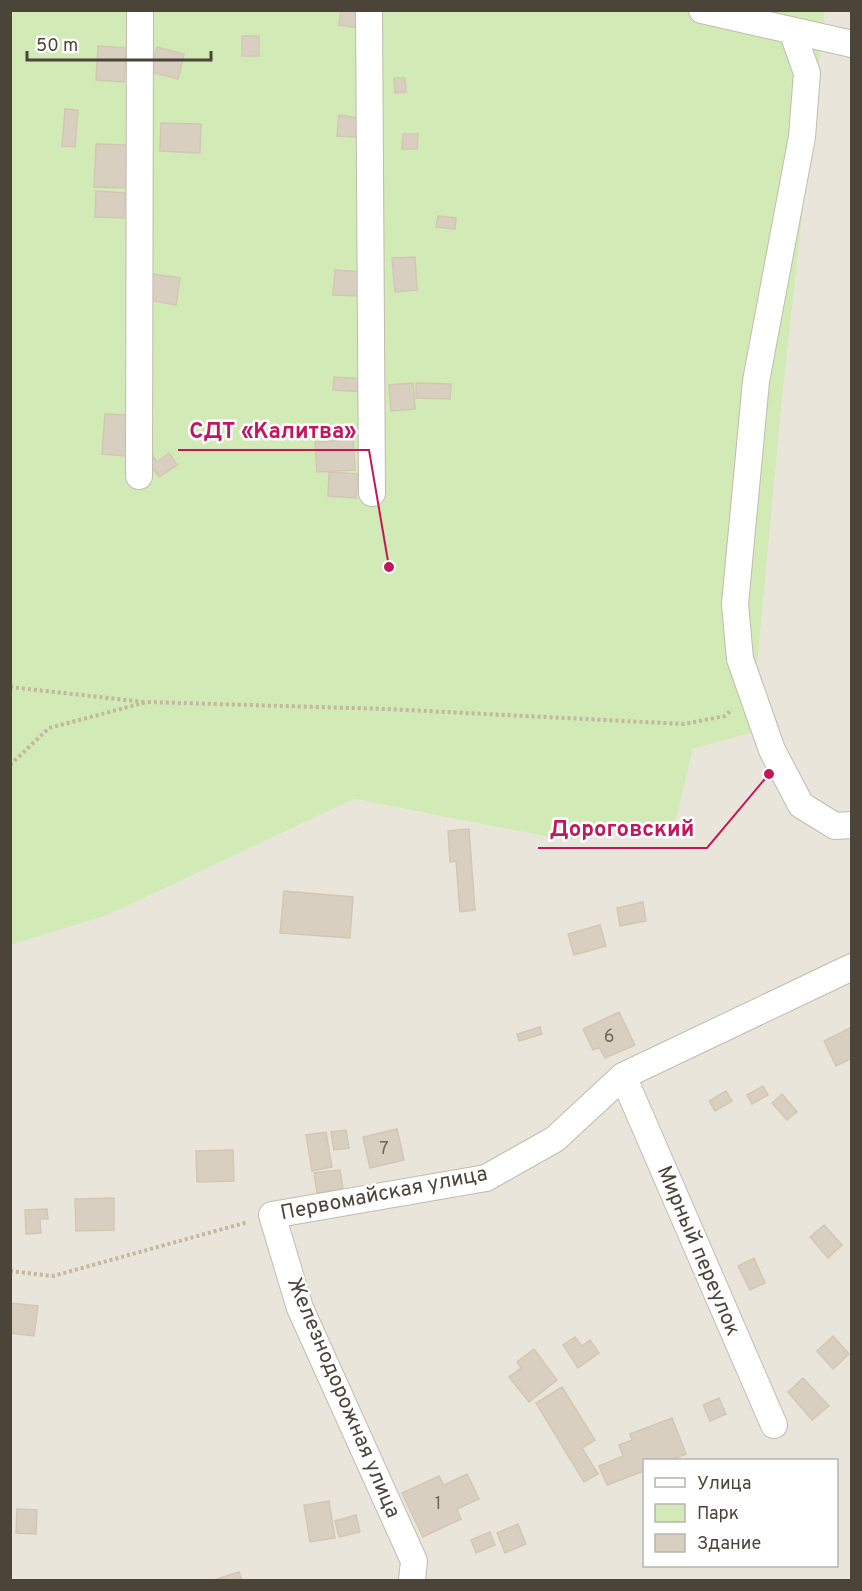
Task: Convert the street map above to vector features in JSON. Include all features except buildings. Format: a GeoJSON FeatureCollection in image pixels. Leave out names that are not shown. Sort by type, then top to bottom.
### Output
{"type":"FeatureCollection","features":[{"type":"Feature","properties":{"kind":"street"},"geometry":{"type":"LineString","coordinates":[[140,10],[140,476]]}},
{"type":"Feature","properties":{"kind":"street"},"geometry":{"type":"LineString","coordinates":[[369,10],[372,493]]}},
{"type":"Feature","properties":{"kind":"street"},"geometry":{"type":"LineString","coordinates":[[702,10],[852,44]]}},
{"type":"Feature","properties":{"kind":"street"},"geometry":{"type":"LineString","coordinates":[[792,31],[807,73],[801,137],[756,381],[735,604],[740,659],[772,750],[801,805],[835,826],[852,825]]}},
{"type":"Feature","properties":{"kind":"street","name":"Первомайская улица"},"geometry":{"type":"LineString","coordinates":[[272,1215],[486,1178],[555,1139],[623,1076],[852,967]]}},
{"type":"Feature","properties":{"kind":"street","name":"Мирный переулок"},"geometry":{"type":"LineString","coordinates":[[623,1076],[774,1425]]}},
{"type":"Feature","properties":{"kind":"street","name":"Железнодорожная улица"},"geometry":{"type":"LineString","coordinates":[[272,1215],[300,1308],[414,1561],[412,1581]]}},
{"type":"Feature","properties":{"kind":"path"},"geometry":{"type":"LineString","coordinates":[[10,687],[147,702],[386,709],[684,724],[725,716],[750,689]]}},
{"type":"Feature","properties":{"kind":"path"},"geometry":{"type":"LineString","coordinates":[[10,765],[49,728],[147,702]]}},
{"type":"Feature","properties":{"kind":"path","name":"Первомайская улица"},"geometry":{"type":"LineString","coordinates":[[10,1271],[53,1276],[272,1215]]}},
{"type":"Feature","properties":{"kind":"shaded area"},"geometry":{"type":"Polygon","coordinates":[[[825,11],[851,11],[851,1580],[11,1580],[11,945],[108,915],[354,799],[569,841],[676,820],[693,749],[751,733],[782,400],[825,11]]]}},
{"type":"Feature","properties":{"kind":"green space"},"geometry":{"type":"Polygon","coordinates":[[[11,11],[825,11],[782,400],[751,733],[693,749],[676,820],[569,841],[354,799],[108,915],[11,945],[11,11]]]}},
{"type":"Feature","properties":{"kind":"place","name":"СДТ «Калитва»"},"geometry":{"type":"Point","coordinates":[389,567]}},
{"type":"Feature","properties":{"kind":"place","name":"Дороговский"},"geometry":{"type":"Point","coordinates":[769,774]}}]}
